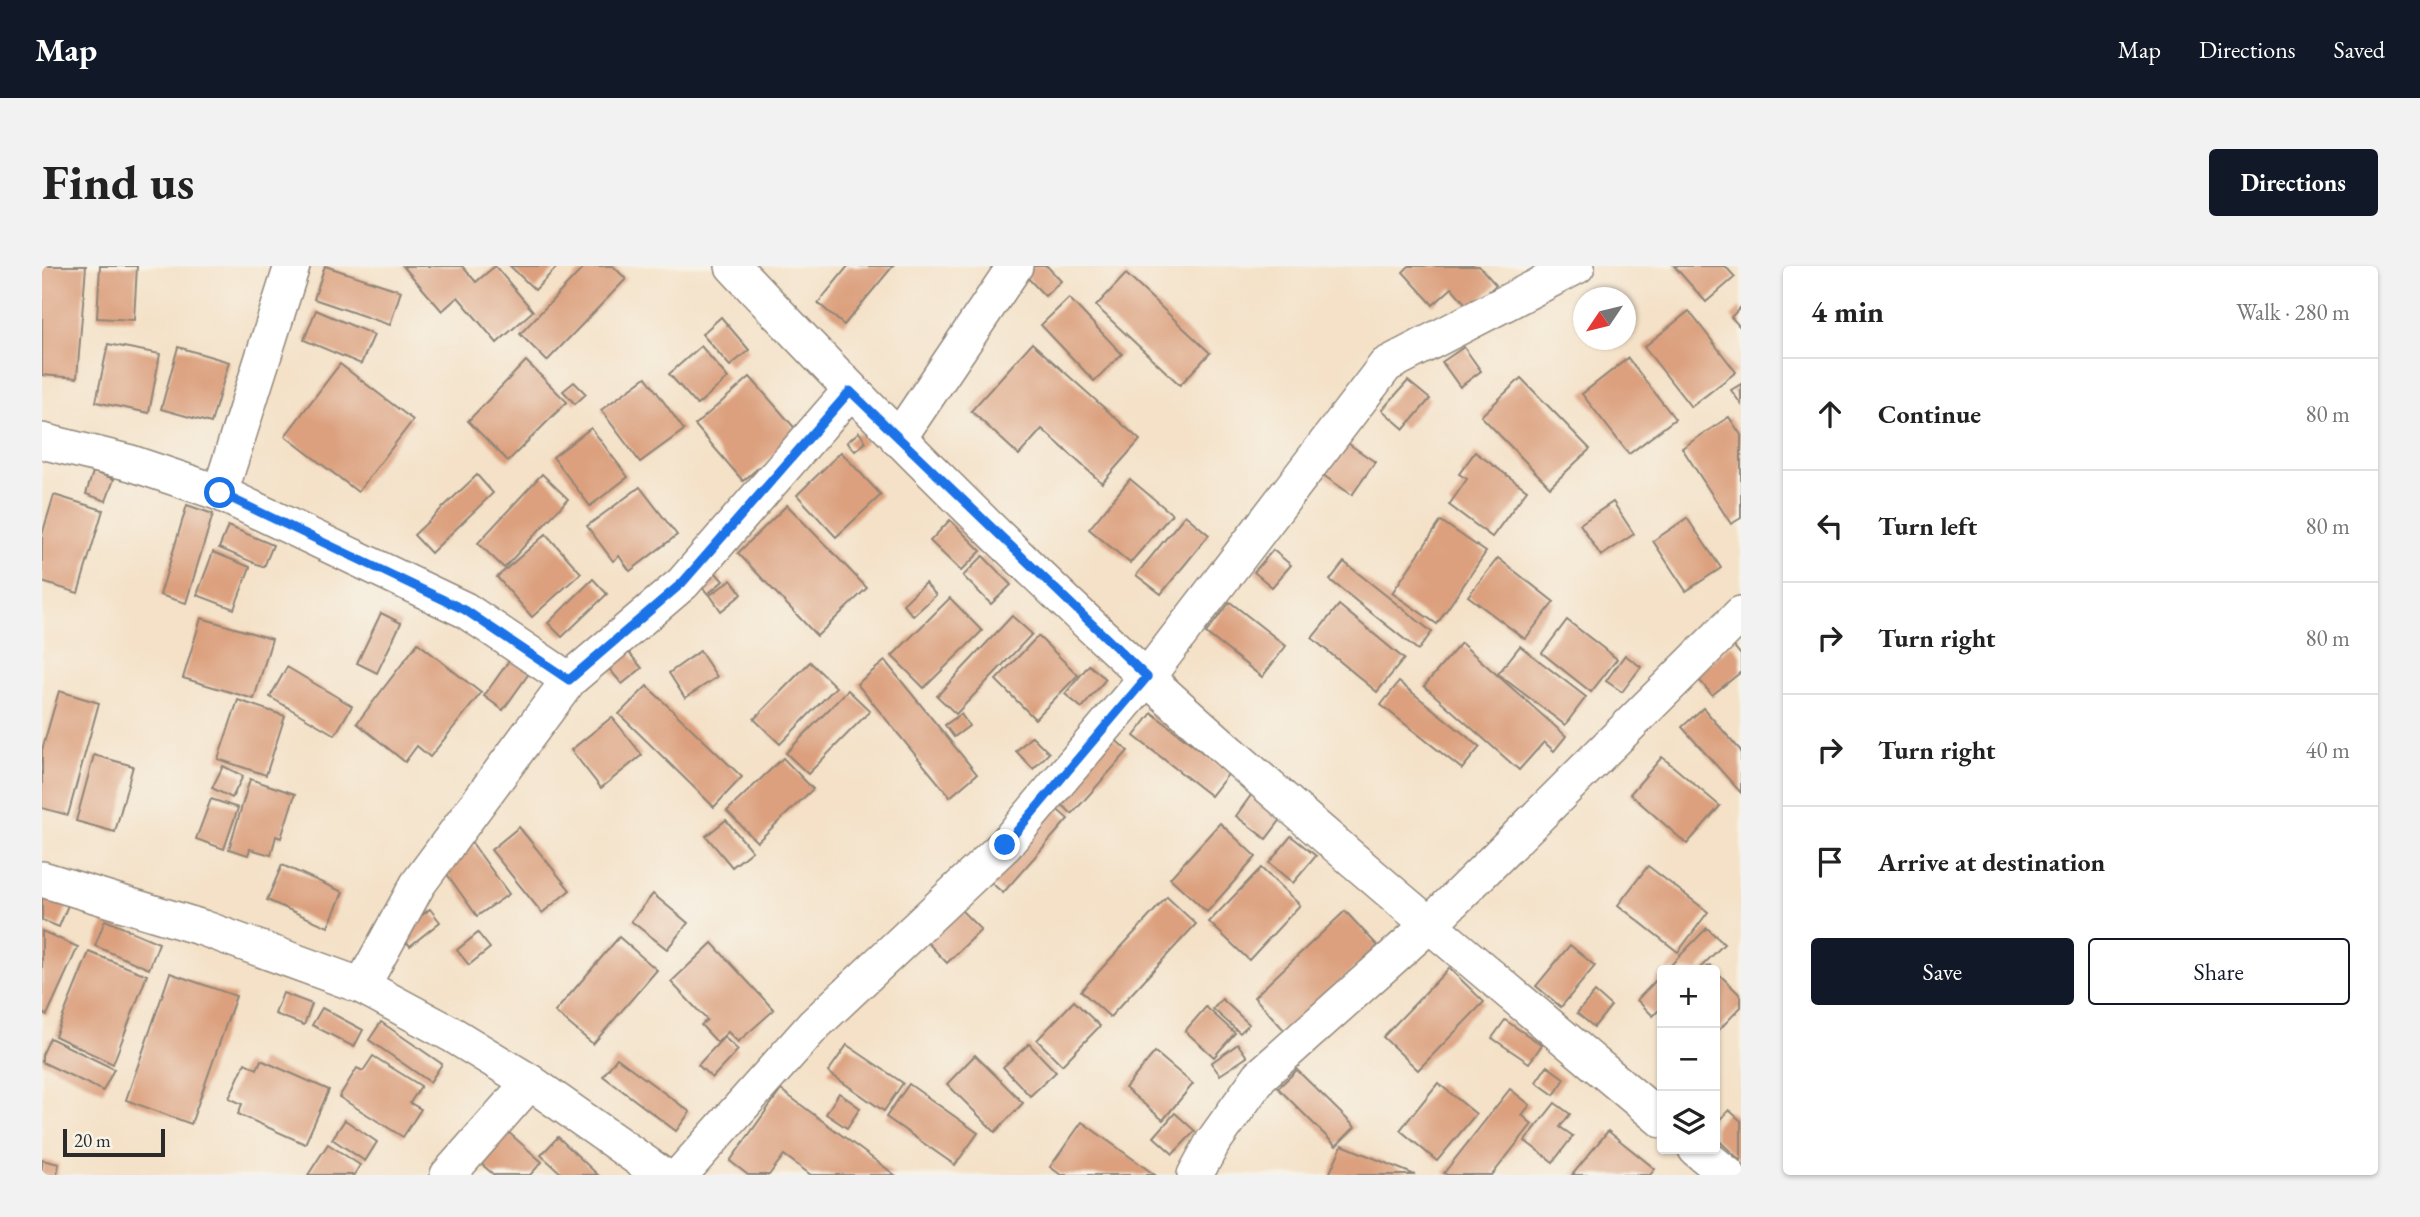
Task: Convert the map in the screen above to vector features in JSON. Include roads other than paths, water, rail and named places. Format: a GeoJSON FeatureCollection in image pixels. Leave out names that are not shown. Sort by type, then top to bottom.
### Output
{"type":"FeatureCollection","features":[{"type":"Feature","properties":{"kind":"street"},"geometry":{"type":"LineString","coordinates":[[220,493],[292,266]]}},
{"type":"Feature","properties":{"kind":"street"},"geometry":{"type":"LineString","coordinates":[[733,266],[898,439],[1147,677],[1429,925],[1657,1116]]}},
{"type":"Feature","properties":{"kind":"street"},"geometry":{"type":"LineString","coordinates":[[898,439],[1015,266]]}},
{"type":"Feature","properties":{"kind":"street"},"geometry":{"type":"LineString","coordinates":[[680,1175],[814,1025],[1005,845],[1147,677],[1386,365],[1577,266]]}},
{"type":"Feature","properties":{"kind":"street"},"geometry":{"type":"LineString","coordinates":[[362,986],[418,884],[569,680],[682,583],[850,391]]}},
{"type":"Feature","properties":{"kind":"street"},"geometry":{"type":"LineString","coordinates":[[42,442],[131,463],[220,493],[465,610],[569,680]]}},
{"type":"Feature","properties":{"kind":"street"},"geometry":{"type":"LineString","coordinates":[[1195,1175],[1213,1142],[1261,1076],[1429,925],[1741,614]]}},
{"type":"Feature","properties":{"kind":"street"},"geometry":{"type":"LineString","coordinates":[[42,879],[204,928],[362,986],[453,1035],[530,1082],[662,1175]]}},
{"type":"Feature","properties":{"kind":"street"},"geometry":{"type":"LineString","coordinates":[[448,1175],[530,1082]]}},
{"type":"Feature","properties":{"kind":"street"},"geometry":{"type":"LineString","coordinates":[[1702,1154],[1728,1175]]}}]}
